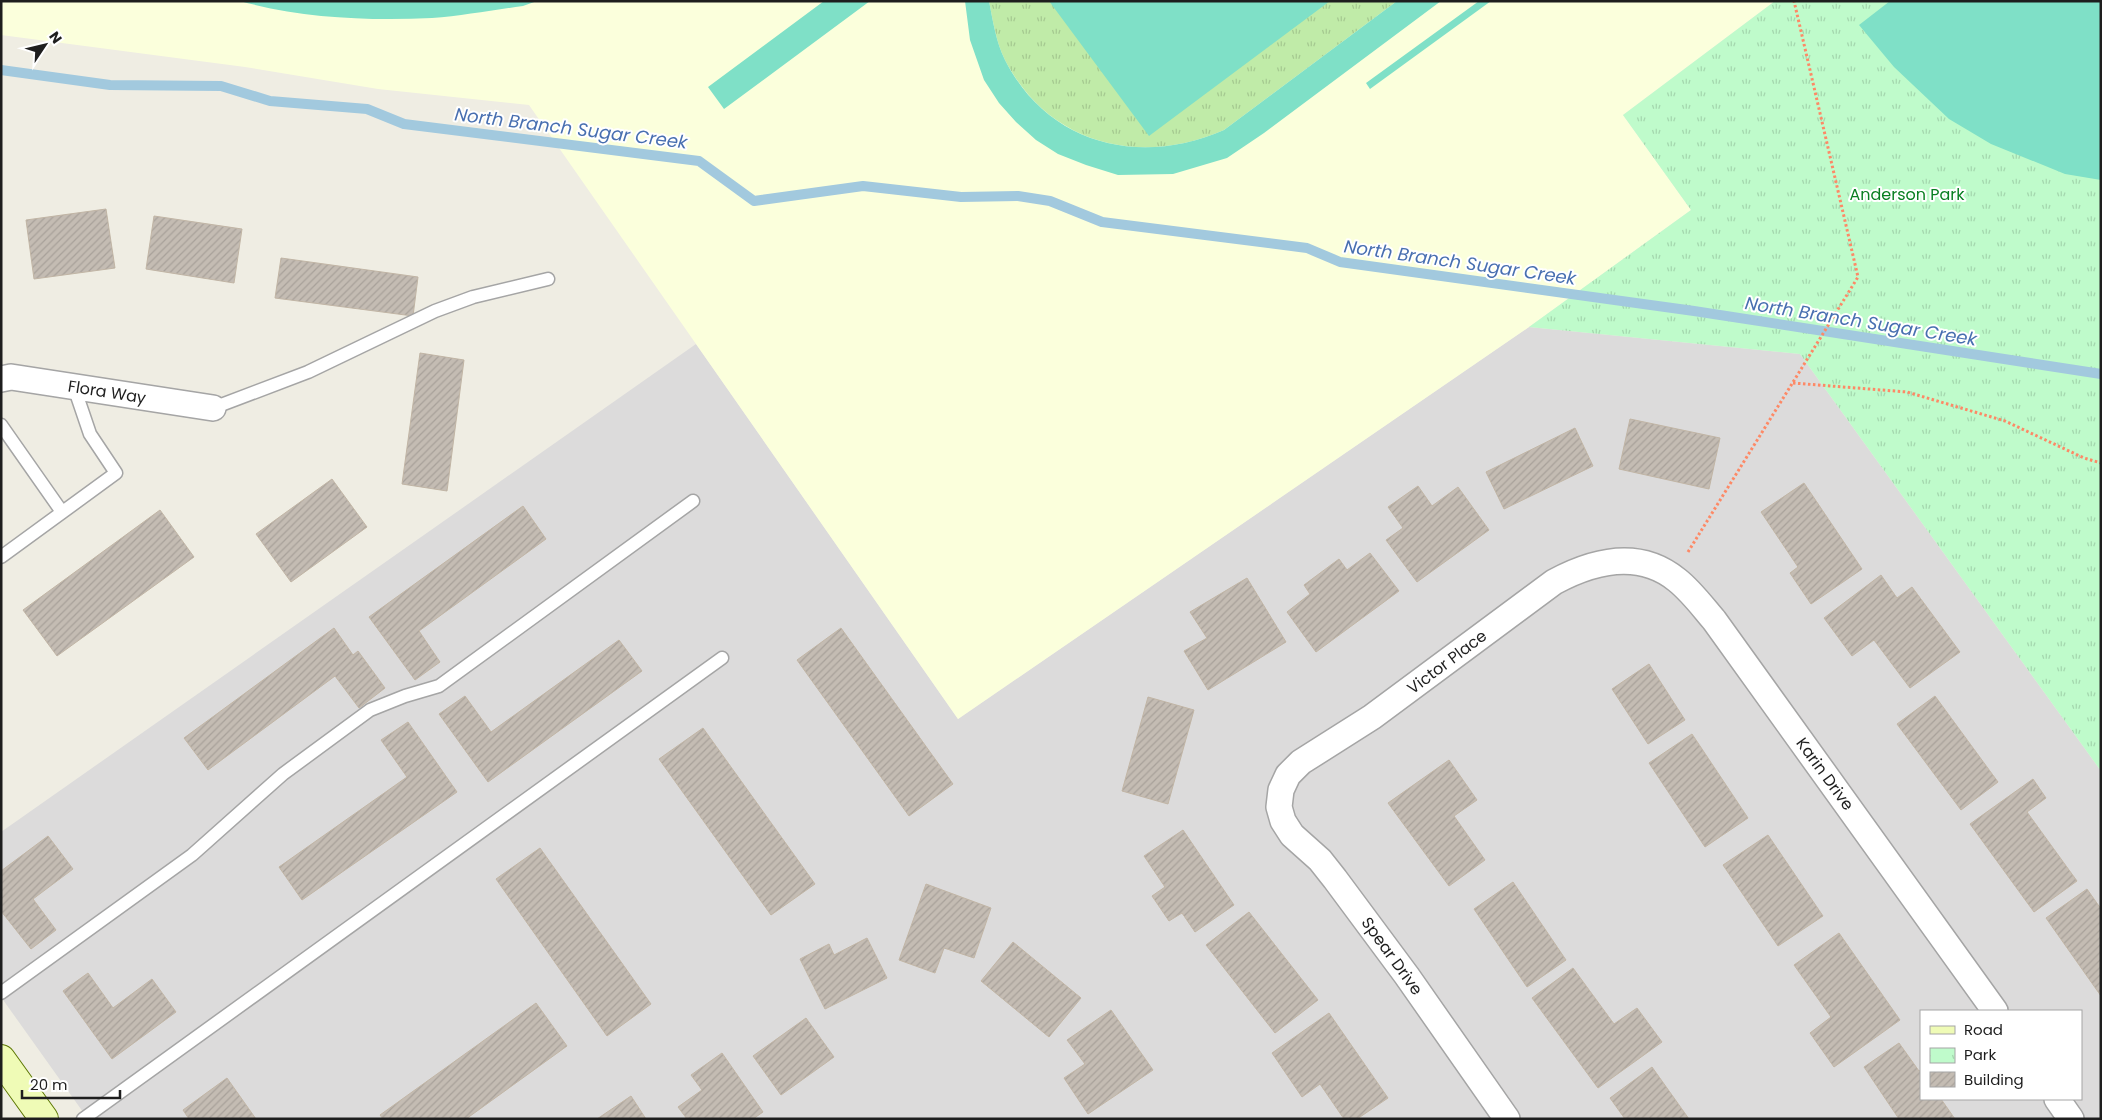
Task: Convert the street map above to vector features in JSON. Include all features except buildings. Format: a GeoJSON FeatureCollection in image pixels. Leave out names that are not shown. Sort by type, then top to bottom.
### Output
{"type":"FeatureCollection","features":[{"type":"Feature","properties":{"kind":"main road"},"geometry":{"type":"LineString","coordinates":[[1,1059],[44,1119]]}},
{"type":"Feature","properties":{"kind":"street","name":"Flora Way"},"geometry":{"type":"LineString","coordinates":[[1,379],[11,377],[213,408]]}},
{"type":"Feature","properties":{"kind":"street","name":"Victor Place"},"geometry":{"type":"LineString","coordinates":[[1280,795],[1288,775],[1301,762],[1372,717],[1554,582],[1578,569],[1596,564],[1634,562]]}},
{"type":"Feature","properties":{"kind":"street","name":"Karin Drive"},"geometry":{"type":"LineString","coordinates":[[1634,562],[1649,564],[1677,580],[1714,620],[1994,1010]]}},
{"type":"Feature","properties":{"kind":"street","name":"Spear Drive"},"geometry":{"type":"LineString","coordinates":[[1280,795],[1279,807],[1283,821],[1292,835],[1320,860],[1335,879],[1407,976],[1507,1119]]}},
{"type":"Feature","properties":{"kind":"street"},"geometry":{"type":"LineString","coordinates":[[2058,1100],[2071,1119]]}},
{"type":"Feature","properties":{"kind":"lane"},"geometry":{"type":"LineString","coordinates":[[213,408],[308,372],[435,311],[473,297],[548,279]]}},
{"type":"Feature","properties":{"kind":"lane"},"geometry":{"type":"LineString","coordinates":[[1,557],[116,473],[90,434],[74,387]]}},
{"type":"Feature","properties":{"kind":"lane"},"geometry":{"type":"LineString","coordinates":[[1,425],[62,512]]}},
{"type":"Feature","properties":{"kind":"lane"},"geometry":{"type":"LineString","coordinates":[[1,992],[192,855],[283,774],[370,710],[404,696],[439,686],[693,501]]}},
{"type":"Feature","properties":{"kind":"lane"},"geometry":{"type":"LineString","coordinates":[[83,1119],[722,658]]}},
{"type":"Feature","properties":{"kind":"path"},"geometry":{"type":"LineString","coordinates":[[1688,553],[1858,276],[1794,1]]}},
{"type":"Feature","properties":{"kind":"path"},"geometry":{"type":"LineString","coordinates":[[1793,383],[1907,392],[2005,421],[2084,458],[2101,463]]}},
{"type":"Feature","properties":{"kind":"shaded area"},"geometry":{"type":"Polygon","coordinates":[[[1,1],[1775,1],[1623,115],[1691,210],[1529,327],[958,719],[529,105],[378,89],[245,67],[1,35],[1,1]]]}},
{"type":"Feature","properties":{"kind":"shaded area"},"geometry":{"type":"Polygon","coordinates":[[[1529,327],[1800,354],[2101,771],[2101,1119],[88,1119],[1,997],[1,832],[696,344],[958,719],[1529,327]]]}},
{"type":"Feature","properties":{"kind":"green space"},"geometry":{"type":"Polygon","coordinates":[[[240,1],[537,1],[523,6],[455,16],[384,19],[311,15],[240,1]]]}},
{"type":"Feature","properties":{"kind":"green space"},"geometry":{"type":"Polygon","coordinates":[[[824,1],[870,1],[724,109],[708,87],[824,1]]]}},
{"type":"Feature","properties":{"kind":"green space"},"geometry":{"type":"Polygon","coordinates":[[[965,1],[989,1],[997,39],[1005,60],[1023,89],[1046,112],[1071,129],[1099,141],[1129,147],[1160,147],[1192,141],[1224,130],[1397,1],[1441,1],[1264,133],[1227,158],[1173,174],[1118,175],[1058,154],[1036,140],[999,103],[984,80],[970,40],[965,1]]]}},
{"type":"Feature","properties":{"kind":"green space"},"geometry":{"type":"Polygon","coordinates":[[[989,1],[1397,1],[1224,130],[1192,141],[1161,147],[1129,147],[1100,141],[1071,129],[1046,112],[1024,89],[1005,60],[997,39],[989,1]]]}},
{"type":"Feature","properties":{"kind":"green space"},"geometry":{"type":"Polygon","coordinates":[[[1049,1],[1330,1],[1149,136],[1049,1]]]}},
{"type":"Feature","properties":{"kind":"green space"},"geometry":{"type":"Polygon","coordinates":[[[1479,1],[1491,1],[1370,89],[1366,83],[1479,1]]]}},
{"type":"Feature","properties":{"kind":"green space","name":"Anderson Park"},"geometry":{"type":"Polygon","coordinates":[[[1775,1],[2101,1],[2101,771],[1800,354],[1529,327],[1691,210],[1623,115],[1775,1]]]}},
{"type":"Feature","properties":{"kind":"green space"},"geometry":{"type":"Polygon","coordinates":[[[1890,1],[2101,1],[2101,180],[2065,174],[1991,144],[1949,119],[1894,67],[1859,25],[1890,1]]]}},
{"type":"Feature","properties":{"kind":"waterway","name":"North Branch Sugar Creek"},"geometry":{"type":"LineString","coordinates":[[1,70],[110,85],[221,86],[270,101],[367,109],[404,124],[699,161],[754,201],[863,186],[961,197],[1018,196],[1050,201],[1102,222],[1307,248],[1340,262],[1694,311],[2101,374]]}}]}
